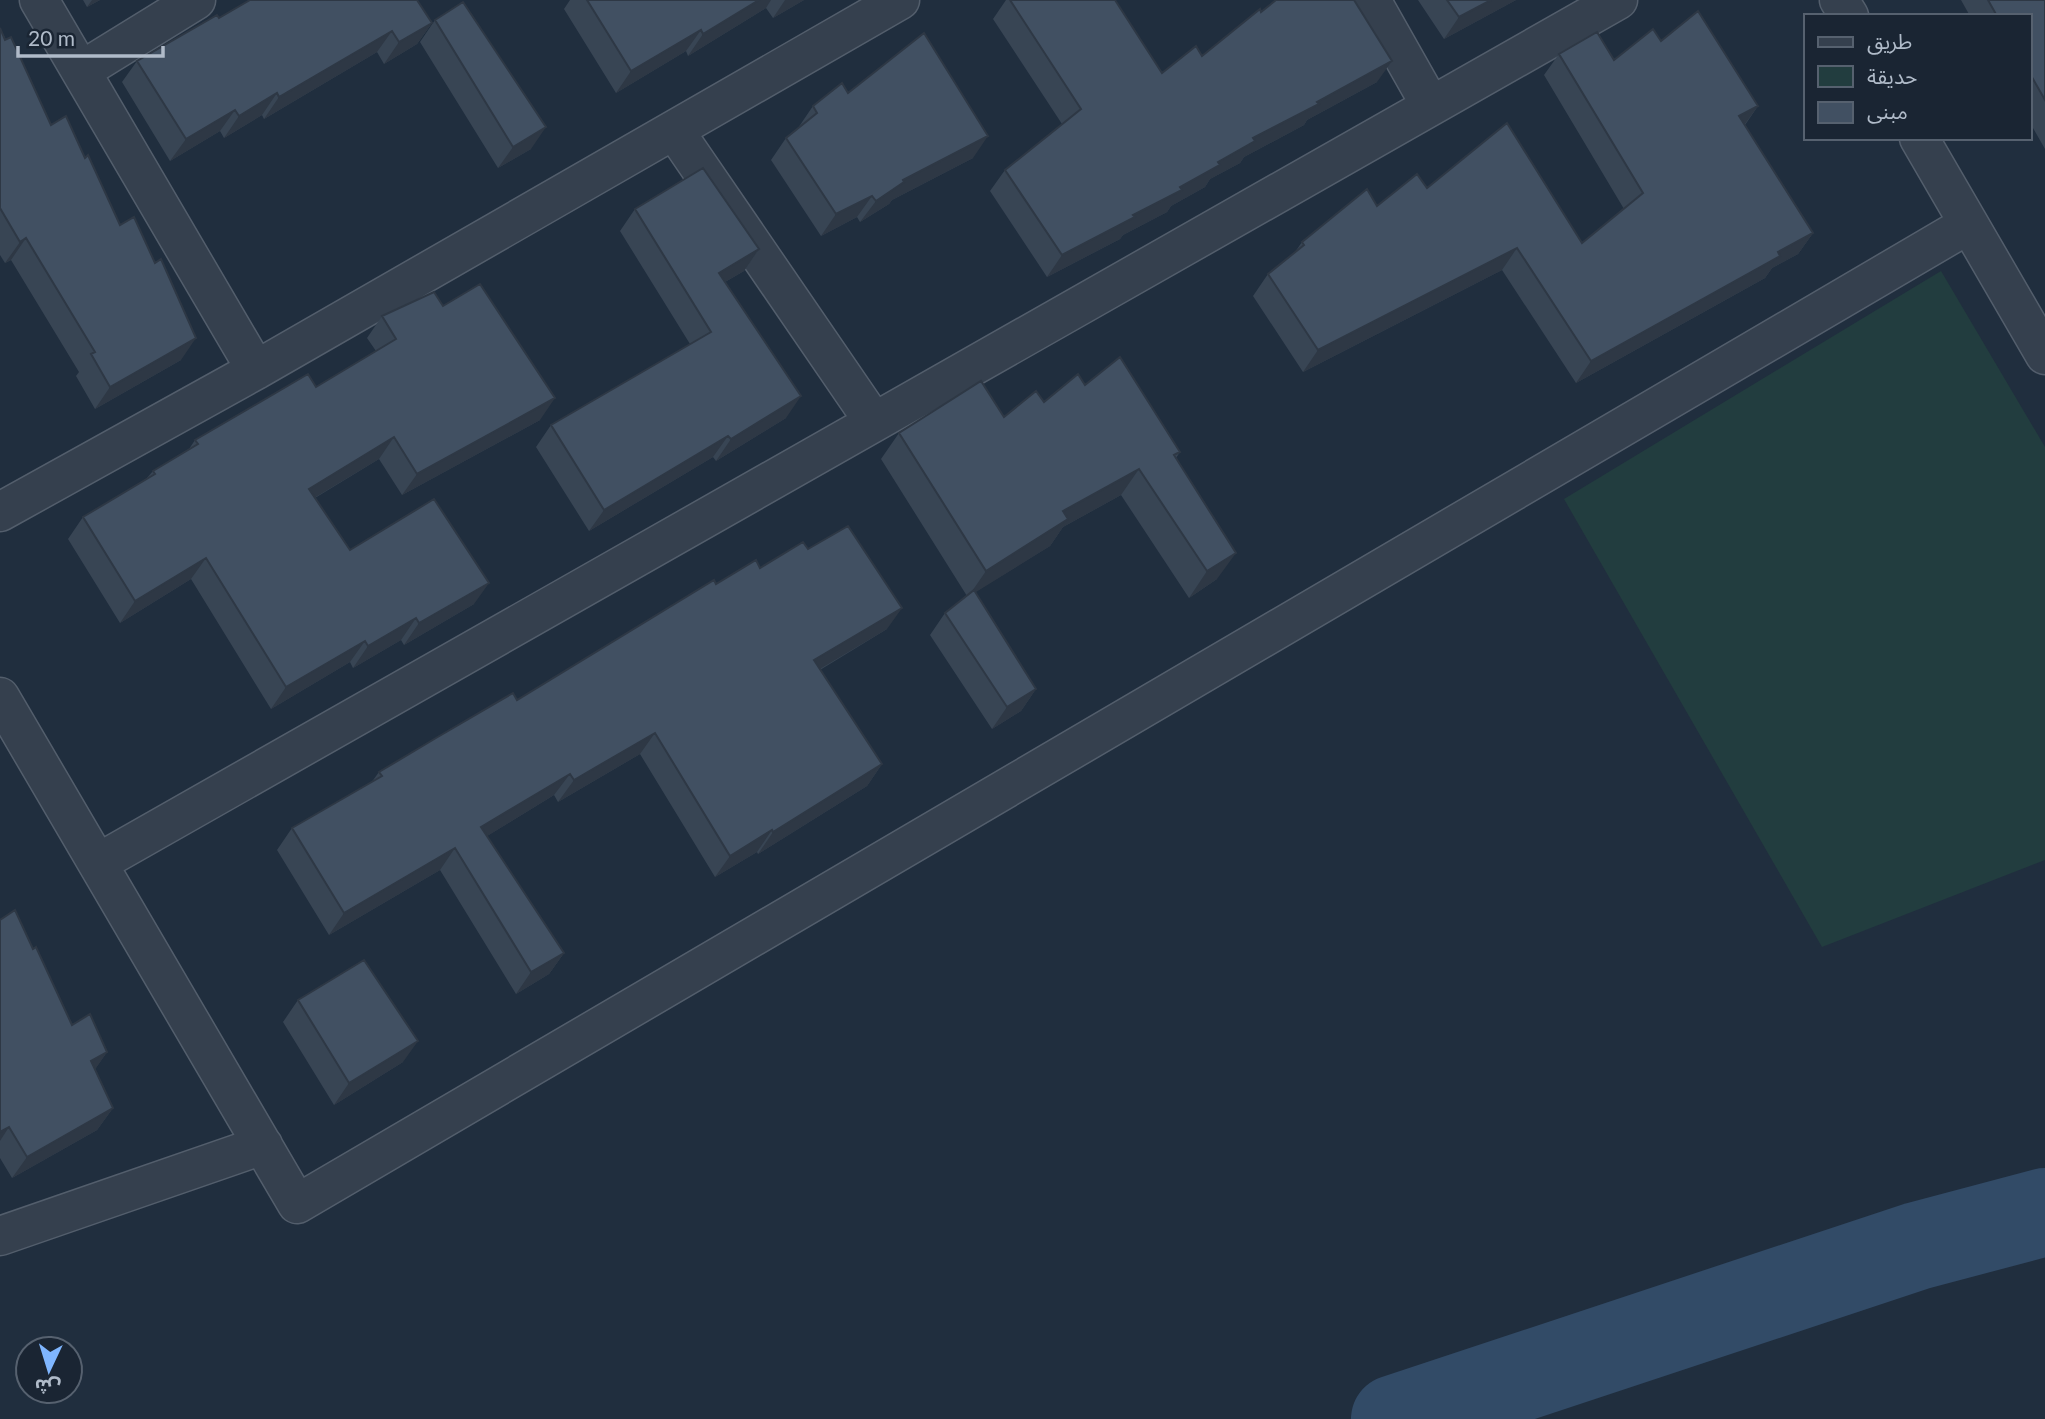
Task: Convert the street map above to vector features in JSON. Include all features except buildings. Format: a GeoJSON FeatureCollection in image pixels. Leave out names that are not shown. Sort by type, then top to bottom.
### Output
{"type":"FeatureCollection","features":[{"type":"Feature","properties":{"kind":"street"},"geometry":{"type":"LineString","coordinates":[[39,0],[256,370]]}},
{"type":"Feature","properties":{"kind":"street"},"geometry":{"type":"LineString","coordinates":[[81,71],[196,0]]}},
{"type":"Feature","properties":{"kind":"street"},"geometry":{"type":"LineString","coordinates":[[0,512],[256,370],[900,0]]}},
{"type":"Feature","properties":{"kind":"street"},"geometry":{"type":"LineString","coordinates":[[1371,0],[1431,106]]}},
{"type":"Feature","properties":{"kind":"street"},"geometry":{"type":"LineString","coordinates":[[98,863],[1618,0]]}},
{"type":"Feature","properties":{"kind":"street"},"geometry":{"type":"LineString","coordinates":[[674,130],[874,422]]}},
{"type":"Feature","properties":{"kind":"street"},"geometry":{"type":"LineString","coordinates":[[1921,140],[2045,355]]}},
{"type":"Feature","properties":{"kind":"street"},"geometry":{"type":"LineString","coordinates":[[0,697],[297,1204],[1969,223]]}},
{"type":"Feature","properties":{"kind":"street"},"geometry":{"type":"LineString","coordinates":[[0,1236],[263,1145]]}},
{"type":"Feature","properties":{"kind":"green space"},"geometry":{"type":"Polygon","coordinates":[[[1941,271],[2045,447],[2045,860],[1822,947],[1564,499],[1941,271]]]}},
{"type":"Feature","properties":{"kind":"waterway"},"geometry":{"type":"LineString","coordinates":[[1395,1419],[1917,1246],[2045,1212]]}}]}
